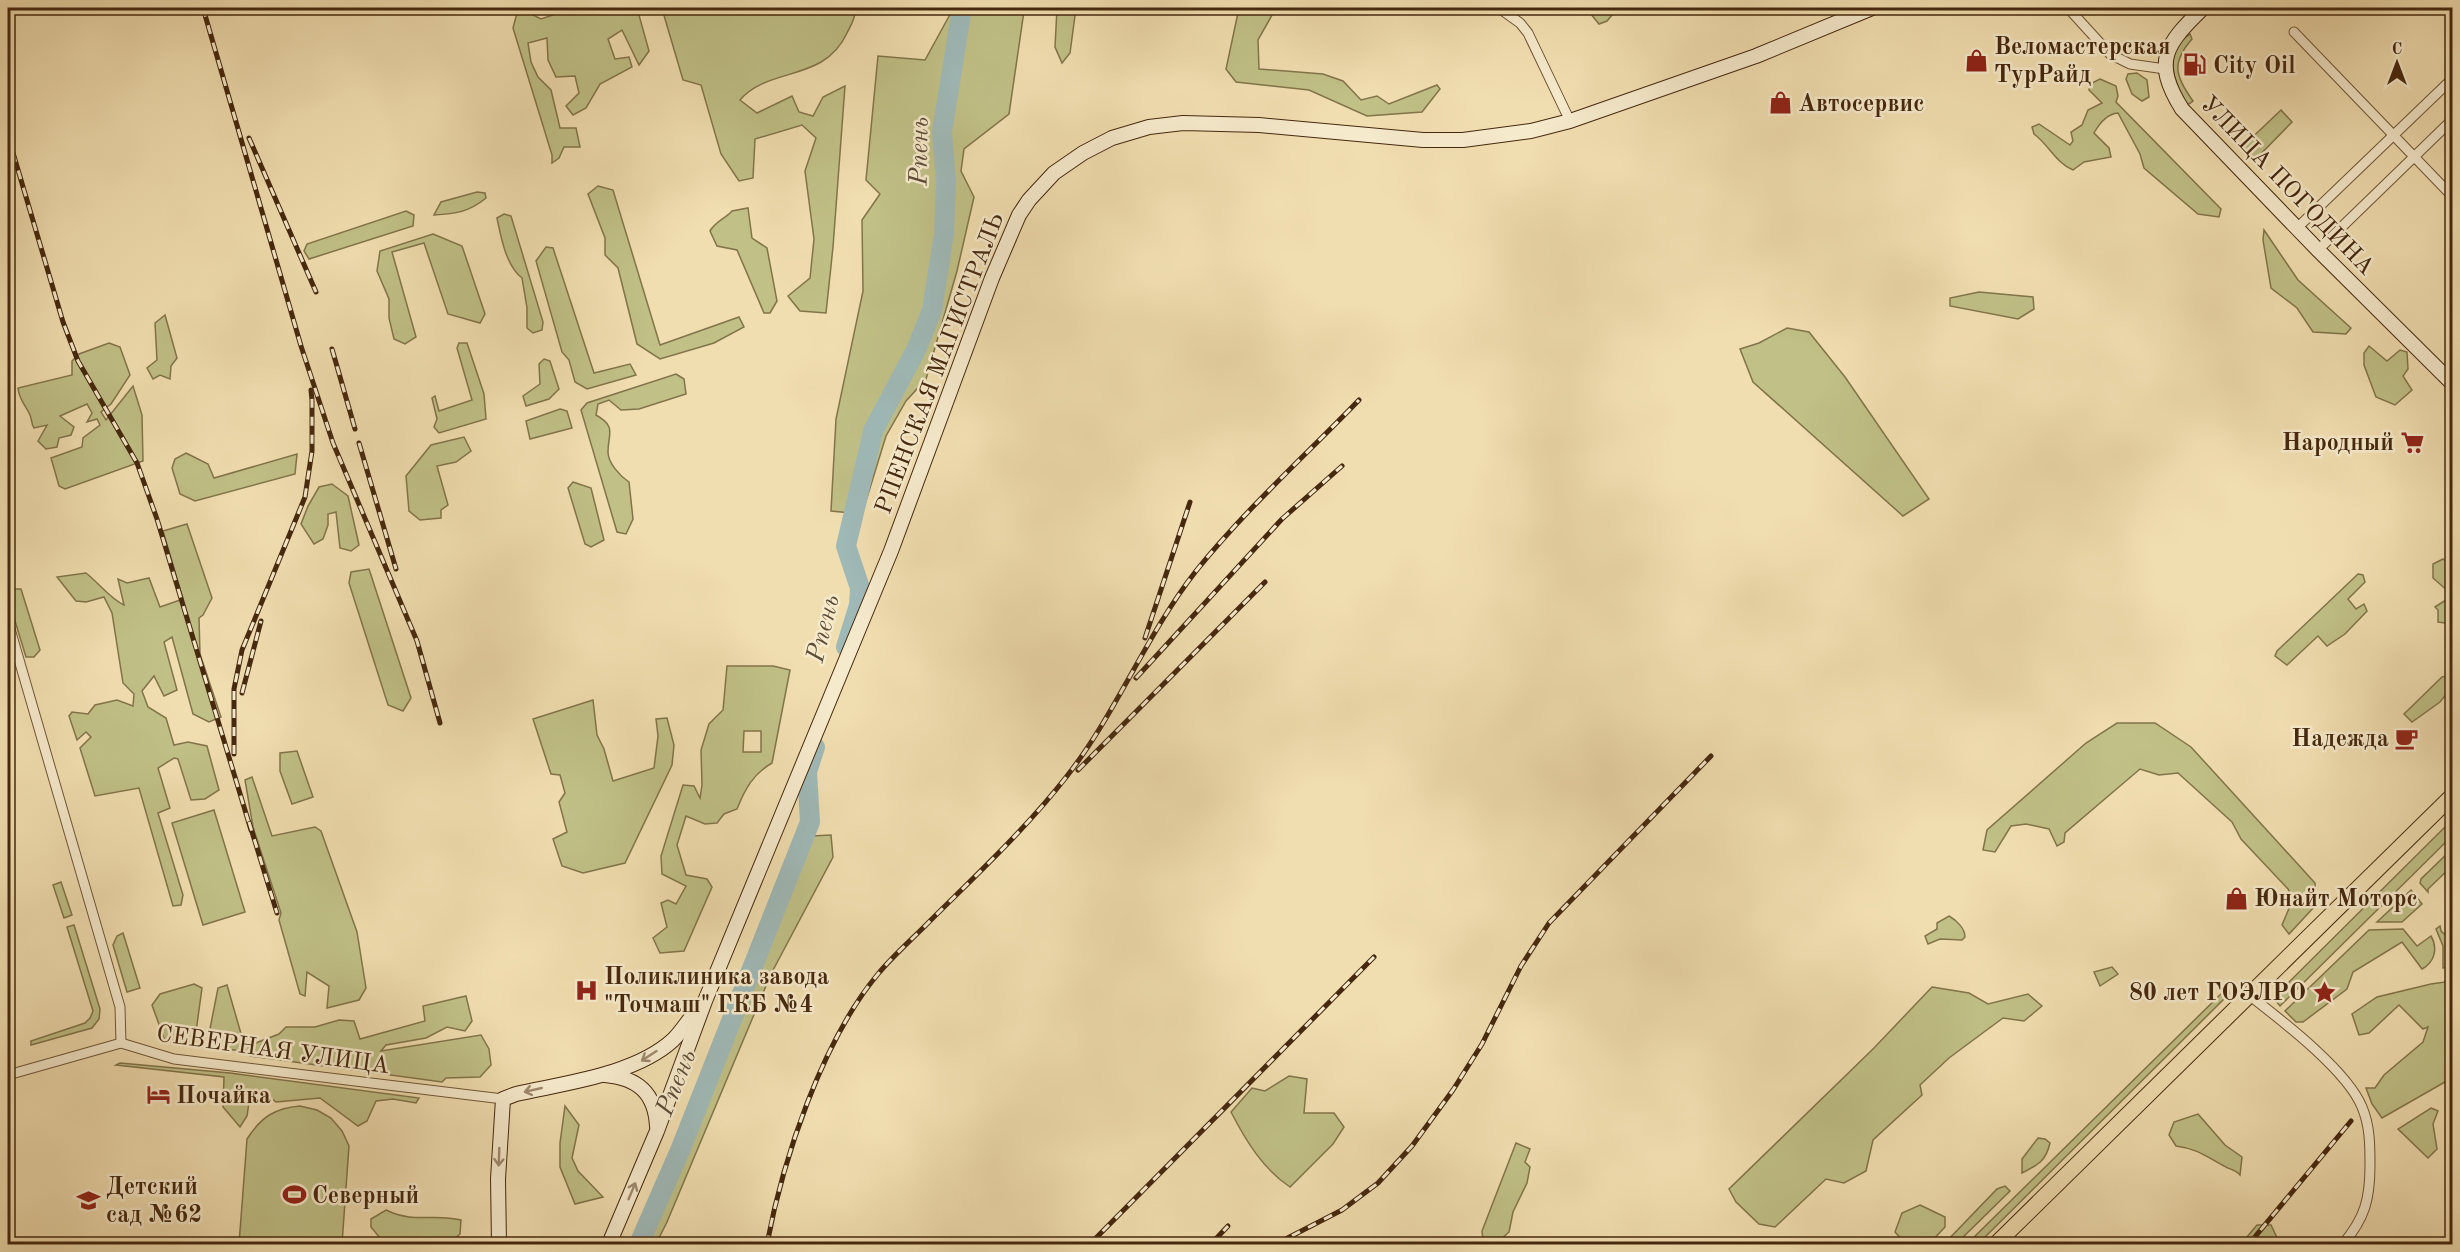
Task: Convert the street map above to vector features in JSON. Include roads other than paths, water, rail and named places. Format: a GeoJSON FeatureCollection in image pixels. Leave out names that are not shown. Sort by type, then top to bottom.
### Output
{"type":"FeatureCollection","features":[{"type":"Feature","properties":{"kind":"main road","name":"РПЕНСКАЯ МАГИСТРАЛЬ"},"geometry":{"type":"LineString","coordinates":[[609,1245],[657,1131],[705,1000],[891,551],[992,278],[1019,215],[1029,200],[1054,173],[1083,153],[1112,138],[1149,127],[1183,123],[1259,125],[1423,140],[1463,140],[1531,131],[1570,121],[1756,56],[1872,8]]}},
{"type":"Feature","properties":{"kind":"main road"},"geometry":{"type":"LineString","coordinates":[[2165,69],[2166,57],[2172,44],[2204,8]]}},
{"type":"Feature","properties":{"kind":"main road","name":"УЛИЦА ПОГОДИНА"},"geometry":{"type":"LineString","coordinates":[[2165,69],[2166,80],[2182,109],[2318,250],[2452,383]]}},
{"type":"Feature","properties":{"kind":"main road"},"geometry":{"type":"LineString","coordinates":[[1996,1245],[2452,796]]}},
{"type":"Feature","properties":{"kind":"main road","name":"РПЕНСКАЯ МАГИСТРАЛЬ"},"geometry":{"type":"LineString","coordinates":[[503,1099],[599,1075],[640,1061],[672,1040],[705,1000]]}},
{"type":"Feature","properties":{"kind":"main road","name":"РПЕНСКАЯ МАГИСТРАЛЬ"},"geometry":{"type":"LineString","coordinates":[[599,1075],[629,1080],[641,1088],[652,1100],[656,1112],[657,1131]]}},
{"type":"Feature","properties":{"kind":"main road"},"geometry":{"type":"LineString","coordinates":[[500,1242],[498,1179],[503,1099]]}},
{"type":"Feature","properties":{"kind":"street"},"geometry":{"type":"LineString","coordinates":[[1499,8],[1520,23],[1528,33],[1570,121]]}},
{"type":"Feature","properties":{"kind":"street"},"geometry":{"type":"LineString","coordinates":[[2068,8],[2110,54],[2130,64],[2165,69]]}},
{"type":"Feature","properties":{"kind":"street"},"geometry":{"type":"LineString","coordinates":[[2294,32],[2452,196]]}},
{"type":"Feature","properties":{"kind":"street"},"geometry":{"type":"LineString","coordinates":[[2297,228],[2452,79]]}},
{"type":"Feature","properties":{"kind":"street"},"geometry":{"type":"LineString","coordinates":[[2318,250],[2452,120]]}},
{"type":"Feature","properties":{"kind":"street"},"geometry":{"type":"LineString","coordinates":[[8,622],[120,1007],[121,1042]]}},
{"type":"Feature","properties":{"kind":"street"},"geometry":{"type":"LineString","coordinates":[[2249,995],[2299,1034],[2342,1078],[2361,1105],[2370,1132],[2368,1202],[2362,1218],[2343,1245]]}},
{"type":"Feature","properties":{"kind":"street","name":"СЕВЕРНАЯ УЛИЦА"},"geometry":{"type":"LineString","coordinates":[[8,1075],[121,1042],[174,1059],[503,1099]]}},
{"type":"Feature","properties":{"kind":"waterway","name":"Рпень"},"geometry":{"type":"LineString","coordinates":[[846,647],[859,605],[860,588],[846,546],[873,431],[917,348],[932,310],[944,234],[946,181],[942,132],[962,8]]}},
{"type":"Feature","properties":{"kind":"waterway","name":"Рпень"},"geometry":{"type":"LineString","coordinates":[[639,1244],[681,1148],[810,822],[807,772],[815,747]]}},
{"type":"Feature","properties":{"kind":"railway"},"geometry":{"type":"LineString","coordinates":[[203,8],[301,346],[333,443],[417,641],[440,723]]}},
{"type":"Feature","properties":{"kind":"railway"},"geometry":{"type":"LineString","coordinates":[[8,136],[63,322],[78,361],[137,463],[157,519],[251,830]]}},
{"type":"Feature","properties":{"kind":"railway"},"geometry":{"type":"LineString","coordinates":[[249,138],[316,292]]}},
{"type":"Feature","properties":{"kind":"railway"},"geometry":{"type":"LineString","coordinates":[[332,349],[355,429]]}},
{"type":"Feature","properties":{"kind":"railway"},"geometry":{"type":"LineString","coordinates":[[234,754],[234,689],[242,650],[305,497],[312,451],[311,390]]}},
{"type":"Feature","properties":{"kind":"railway"},"geometry":{"type":"LineString","coordinates":[[767,1244],[794,1139],[822,1066],[858,1001],[889,961],[999,853],[1051,796],[1085,751],[1162,621],[1196,571],[1255,505],[1359,400]]}},
{"type":"Feature","properties":{"kind":"railway"},"geometry":{"type":"LineString","coordinates":[[359,443],[396,569]]}},
{"type":"Feature","properties":{"kind":"railway"},"geometry":{"type":"LineString","coordinates":[[1136,678],[1282,519],[1342,466]]}},
{"type":"Feature","properties":{"kind":"railway"},"geometry":{"type":"LineString","coordinates":[[1145,638],[1190,502]]}},
{"type":"Feature","properties":{"kind":"railway"},"geometry":{"type":"LineString","coordinates":[[1078,770],[1265,582]]}},
{"type":"Feature","properties":{"kind":"railway"},"geometry":{"type":"LineString","coordinates":[[242,693],[261,621]]}},
{"type":"Feature","properties":{"kind":"railway"},"geometry":{"type":"LineString","coordinates":[[1276,1244],[1342,1210],[1378,1183],[1412,1146],[1453,1090],[1482,1044],[1521,966],[1549,923],[1711,756]]}},
{"type":"Feature","properties":{"kind":"railway"},"geometry":{"type":"LineString","coordinates":[[249,822],[277,913]]}},
{"type":"Feature","properties":{"kind":"railway"},"geometry":{"type":"LineString","coordinates":[[1090,1244],[1374,957]]}},
{"type":"Feature","properties":{"kind":"railway"},"geometry":{"type":"LineString","coordinates":[[2249,1244],[2351,1121]]}},
{"type":"Feature","properties":{"kind":"railway"},"geometry":{"type":"LineString","coordinates":[[1211,1244],[1228,1226]]}},
{"type":"Feature","properties":{"kind":"place","name":"Веломастерская ТурРайд"},"geometry":{"type":"Point","coordinates":[1976,60]}},
{"type":"Feature","properties":{"kind":"place","name":"City Oil"},"geometry":{"type":"Point","coordinates":[2195,65]}},
{"type":"Feature","properties":{"kind":"place","name":"Автосервис"},"geometry":{"type":"Point","coordinates":[1780,103]}},
{"type":"Feature","properties":{"kind":"place","name":"Народный"},"geometry":{"type":"Point","coordinates":[2412,442]}},
{"type":"Feature","properties":{"kind":"place","name":"Надежда"},"geometry":{"type":"Point","coordinates":[2407,738]}},
{"type":"Feature","properties":{"kind":"place","name":"Юнайт Моторс"},"geometry":{"type":"Point","coordinates":[2236,898]}},
{"type":"Feature","properties":{"kind":"place","name":"Поликлиника завода \"Точмаш\" ГКБ №4"},"geometry":{"type":"Point","coordinates":[586,990]}},
{"type":"Feature","properties":{"kind":"place","name":"80 лет ГОЭЛРО"},"geometry":{"type":"Point","coordinates":[2324,992]}},
{"type":"Feature","properties":{"kind":"place","name":"Почайка"},"geometry":{"type":"Point","coordinates":[158,1095]}},
{"type":"Feature","properties":{"kind":"place","name":"Северный"},"geometry":{"type":"Point","coordinates":[294,1195]}},
{"type":"Feature","properties":{"kind":"place","name":"Детский сад №62"},"geometry":{"type":"Point","coordinates":[88,1200]}}]}
